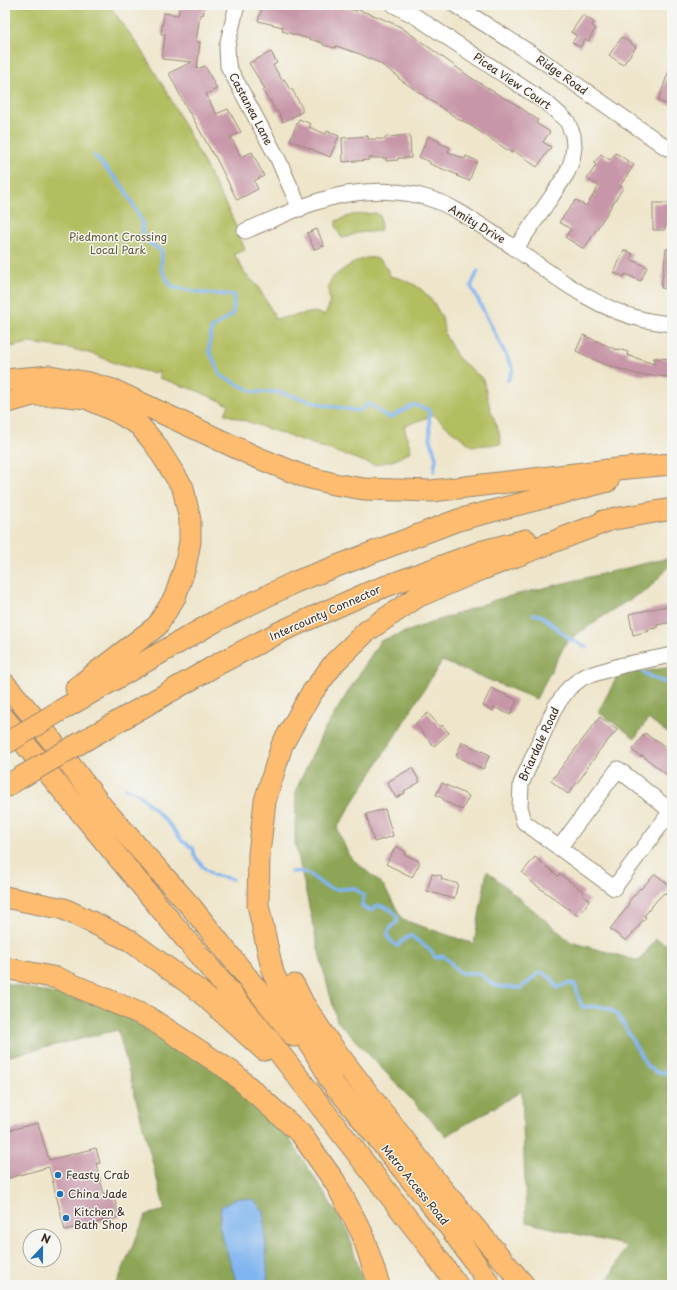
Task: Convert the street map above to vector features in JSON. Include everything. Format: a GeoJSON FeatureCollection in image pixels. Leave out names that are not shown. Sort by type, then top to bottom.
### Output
{"type":"FeatureCollection","features":[{"type":"Feature","properties":{"kind":"highway"},"geometry":{"type":"LineString","coordinates":[[5,380],[50,376],[89,383],[113,390],[269,462],[303,476],[334,484],[364,489],[432,491],[672,464]]}},
{"type":"Feature","properties":{"kind":"highway"},"geometry":{"type":"LineString","coordinates":[[5,403],[33,395],[59,395],[86,398],[117,412],[139,425],[155,444],[183,488],[190,520],[190,542],[185,567],[175,597],[157,626],[60,706]]}},
{"type":"Feature","properties":{"kind":"highway"},"geometry":{"type":"LineString","coordinates":[[5,743],[60,706],[216,621],[295,582],[458,520],[612,480],[672,470]]}},
{"type":"Feature","properties":{"kind":"highway","name":"Intercounty Connector"},"geometry":{"type":"LineString","coordinates":[[11,783],[227,659],[282,631],[370,592],[480,552],[615,518],[672,509]]}},
{"type":"Feature","properties":{"kind":"highway"},"geometry":{"type":"LineString","coordinates":[[336,1088],[297,1022],[273,973],[258,905],[259,854],[265,801],[282,745],[310,694],[335,662],[367,631],[417,597],[475,572],[615,518]]}},
{"type":"Feature","properties":{"kind":"highway"},"geometry":{"type":"LineString","coordinates":[[5,684],[104,809],[192,908],[336,1088]]}},
{"type":"Feature","properties":{"kind":"highway"},"geometry":{"type":"LineString","coordinates":[[5,720],[267,1037],[428,1245],[456,1285]]}},
{"type":"Feature","properties":{"kind":"highway"},"geometry":{"type":"LineString","coordinates":[[259,854],[279,955],[302,1003],[328,1041],[442,1189],[524,1285]]}},
{"type":"Feature","properties":{"kind":"highway"},"geometry":{"type":"LineString","coordinates":[[5,897],[64,909],[129,940],[198,990],[261,1047],[332,1122]]}},
{"type":"Feature","properties":{"kind":"highway"},"geometry":{"type":"LineString","coordinates":[[5,968],[57,978],[148,1018],[232,1072],[301,1134],[335,1182],[362,1233],[379,1285]]}},
{"type":"Feature","properties":{"kind":"highway","name":"Metro Access Road"},"geometry":{"type":"LineString","coordinates":[[336,1088],[451,1229],[490,1285]]}},
{"type":"Feature","properties":{"kind":"street","name":"Castanea Lane"},"geometry":{"type":"LineString","coordinates":[[237,5],[227,46],[228,66],[278,159],[300,209]]}},
{"type":"Feature","properties":{"kind":"street","name":"Picea View Court"},"geometry":{"type":"LineString","coordinates":[[394,5],[415,16],[548,104],[567,121],[573,135],[574,147],[570,166],[552,196],[516,248]]}},
{"type":"Feature","properties":{"kind":"street","name":"Ridge Road"},"geometry":{"type":"LineString","coordinates":[[455,5],[540,59],[667,148]]}},
{"type":"Feature","properties":{"kind":"street","name":"Amity Drive"},"geometry":{"type":"LineString","coordinates":[[245,231],[300,209],[346,194],[379,192],[405,193],[427,198],[462,213],[516,248],[572,288],[595,301],[619,312],[645,320],[672,324]]}},
{"type":"Feature","properties":{"kind":"street","name":"Briardale Road"},"geometry":{"type":"LineString","coordinates":[[559,848],[618,769],[671,811],[614,888],[559,848],[524,822],[520,807],[520,784],[555,707],[569,688],[583,677],[623,665],[672,655]]}},
{"type":"Feature","properties":{"kind":"green space","name":"Piedmont Crossing Local Park"},"geometry":{"type":"Polygon","coordinates":[[[5,5],[109,5],[138,45],[167,92],[232,217],[245,250],[234,254],[246,275],[257,285],[275,319],[315,312],[324,315],[329,303],[329,285],[331,280],[338,273],[362,259],[375,258],[381,261],[386,267],[390,276],[415,285],[434,303],[442,318],[445,335],[458,358],[483,379],[490,408],[499,432],[501,444],[472,446],[434,415],[404,426],[411,451],[395,460],[374,465],[225,414],[229,405],[198,391],[159,378],[159,371],[152,373],[117,364],[96,355],[69,348],[29,343],[5,348],[5,5]]]}},
{"type":"Feature","properties":{"kind":"green space"},"geometry":{"type":"Polygon","coordinates":[[[376,213],[380,216],[380,231],[357,233],[344,238],[341,237],[336,227],[336,221],[352,215],[376,213]]]}},
{"type":"Feature","properties":{"kind":"green space"},"geometry":{"type":"Polygon","coordinates":[[[672,557],[672,564],[648,589],[614,609],[567,641],[536,699],[442,661],[337,828],[349,856],[383,885],[403,920],[474,944],[487,871],[571,942],[639,961],[656,939],[672,947],[672,1285],[605,1285],[627,1246],[526,1222],[522,1091],[446,1136],[337,1021],[320,957],[295,842],[296,790],[323,732],[380,641],[498,599],[672,557]]]}},
{"type":"Feature","properties":{"kind":"green space"},"geometry":{"type":"Polygon","coordinates":[[[672,667],[672,736],[648,719],[635,738],[598,712],[618,675],[672,667]]]}},
{"type":"Feature","properties":{"kind":"green space"},"geometry":{"type":"Polygon","coordinates":[[[5,983],[108,1006],[221,1073],[289,1138],[347,1229],[364,1285],[116,1285],[146,1215],[165,1210],[118,1030],[5,1057],[5,983]]]}},
{"type":"Feature","properties":{"kind":"water"},"geometry":{"type":"Polygon","coordinates":[[[237,1198],[254,1200],[264,1212],[268,1285],[237,1284],[219,1226],[221,1207],[237,1198]]]}},
{"type":"Feature","properties":{"kind":"building"},"geometry":{"type":"Polygon","coordinates":[[[180,5],[205,5],[203,15],[200,14],[196,42],[200,42],[197,69],[205,66],[217,89],[206,94],[216,114],[228,109],[241,132],[231,137],[241,157],[252,152],[264,176],[254,181],[258,189],[237,200],[215,156],[189,113],[169,73],[192,62],[162,59],[165,34],[161,34],[164,13],[178,15],[180,5]]]}},
{"type":"Feature","properties":{"kind":"building"},"geometry":{"type":"Polygon","coordinates":[[[263,5],[333,5],[356,11],[356,9],[401,27],[470,77],[507,100],[508,99],[538,120],[536,123],[550,132],[543,142],[551,147],[537,167],[513,150],[512,153],[462,120],[461,121],[398,78],[399,77],[379,63],[360,54],[336,46],[335,48],[323,45],[323,43],[282,31],[283,27],[258,21],[263,5]]]}},
{"type":"Feature","properties":{"kind":"building"},"geometry":{"type":"Polygon","coordinates":[[[583,15],[594,22],[592,26],[596,28],[588,41],[585,39],[580,47],[572,42],[577,36],[571,32],[583,15]]]}},
{"type":"Feature","properties":{"kind":"building"},"geometry":{"type":"Polygon","coordinates":[[[622,37],[636,47],[623,65],[609,55],[622,37]]]}},
{"type":"Feature","properties":{"kind":"building"},"geometry":{"type":"Polygon","coordinates":[[[271,52],[277,63],[273,65],[282,80],[284,79],[290,90],[292,89],[302,108],[302,112],[283,122],[278,111],[276,112],[270,100],[269,101],[263,91],[265,89],[249,63],[271,52]]]}},
{"type":"Feature","properties":{"kind":"building"},"geometry":{"type":"Polygon","coordinates":[[[672,65],[672,106],[658,101],[672,65]]]}},
{"type":"Feature","properties":{"kind":"building"},"geometry":{"type":"Polygon","coordinates":[[[299,119],[311,124],[309,127],[326,134],[327,131],[339,136],[330,157],[290,140],[299,119]]]}},
{"type":"Feature","properties":{"kind":"building"},"geometry":{"type":"Polygon","coordinates":[[[410,135],[411,158],[398,158],[398,160],[386,161],[386,158],[368,158],[369,160],[343,162],[342,138],[368,136],[368,139],[385,139],[385,137],[410,135]]]}},
{"type":"Feature","properties":{"kind":"building"},"geometry":{"type":"Polygon","coordinates":[[[428,136],[439,141],[439,143],[450,147],[448,152],[465,159],[466,156],[477,161],[469,181],[430,164],[430,162],[419,157],[428,136]]]}},
{"type":"Feature","properties":{"kind":"building"},"geometry":{"type":"Polygon","coordinates":[[[616,153],[634,165],[620,186],[623,188],[584,249],[565,237],[571,229],[559,222],[576,200],[586,206],[599,186],[587,179],[596,165],[594,163],[601,154],[610,160],[616,153]]]}},
{"type":"Feature","properties":{"kind":"building"},"geometry":{"type":"Polygon","coordinates":[[[653,203],[671,203],[672,211],[669,211],[670,217],[664,230],[653,230],[653,203]]]}},
{"type":"Feature","properties":{"kind":"building"},"geometry":{"type":"Polygon","coordinates":[[[317,229],[324,246],[314,249],[307,233],[317,229]]]}},
{"type":"Feature","properties":{"kind":"building"},"geometry":{"type":"Polygon","coordinates":[[[666,249],[672,249],[672,289],[661,288],[666,249]]]}},
{"type":"Feature","properties":{"kind":"building"},"geometry":{"type":"Polygon","coordinates":[[[624,250],[633,254],[630,259],[647,267],[641,281],[625,274],[624,277],[614,273],[624,250]]]}},
{"type":"Feature","properties":{"kind":"building"},"geometry":{"type":"Polygon","coordinates":[[[583,335],[617,350],[628,352],[627,355],[654,364],[654,358],[672,359],[672,377],[639,375],[604,364],[576,351],[583,335]]]}},
{"type":"Feature","properties":{"kind":"building"},"geometry":{"type":"Polygon","coordinates":[[[672,605],[672,622],[657,625],[657,628],[648,629],[649,631],[633,635],[629,614],[672,605]]]}},
{"type":"Feature","properties":{"kind":"building"},"geometry":{"type":"Polygon","coordinates":[[[491,688],[517,700],[510,715],[494,707],[493,711],[483,706],[491,688]]]}},
{"type":"Feature","properties":{"kind":"building"},"geometry":{"type":"Polygon","coordinates":[[[428,713],[440,727],[442,725],[449,733],[434,746],[415,724],[428,713]]]}},
{"type":"Feature","properties":{"kind":"building"},"geometry":{"type":"Polygon","coordinates":[[[600,717],[617,730],[597,753],[581,778],[568,794],[551,781],[600,717]]]}},
{"type":"Feature","properties":{"kind":"building"},"geometry":{"type":"Polygon","coordinates":[[[645,733],[672,752],[672,779],[642,755],[641,757],[632,750],[645,733]]]}},
{"type":"Feature","properties":{"kind":"building"},"geometry":{"type":"Polygon","coordinates":[[[462,742],[490,755],[483,769],[456,756],[462,742]]]}},
{"type":"Feature","properties":{"kind":"building"},"geometry":{"type":"Polygon","coordinates":[[[412,768],[420,782],[404,791],[405,793],[396,798],[387,782],[412,768]]]}},
{"type":"Feature","properties":{"kind":"building"},"geometry":{"type":"Polygon","coordinates":[[[442,783],[469,796],[462,810],[436,795],[442,783]]]}},
{"type":"Feature","properties":{"kind":"building"},"geometry":{"type":"Polygon","coordinates":[[[385,809],[393,836],[374,842],[366,814],[385,809]]]}},
{"type":"Feature","properties":{"kind":"building"},"geometry":{"type":"Polygon","coordinates":[[[396,846],[406,852],[404,854],[419,861],[419,865],[412,877],[386,864],[396,846]]]}},
{"type":"Feature","properties":{"kind":"building"},"geometry":{"type":"Polygon","coordinates":[[[535,857],[558,876],[560,874],[584,892],[582,895],[590,900],[578,916],[529,880],[530,879],[522,873],[535,857]]]}},
{"type":"Feature","properties":{"kind":"building"},"geometry":{"type":"Polygon","coordinates":[[[432,874],[442,876],[441,879],[458,884],[454,899],[427,891],[432,874]]]}},
{"type":"Feature","properties":{"kind":"building"},"geometry":{"type":"Polygon","coordinates":[[[655,874],[671,886],[665,894],[664,893],[657,900],[644,916],[646,917],[640,925],[626,941],[610,929],[629,905],[628,903],[633,896],[655,874]]]}},
{"type":"Feature","properties":{"kind":"building"},"geometry":{"type":"Polygon","coordinates":[[[38,1123],[49,1160],[96,1148],[100,1163],[96,1164],[104,1194],[113,1192],[119,1217],[65,1230],[49,1167],[5,1179],[5,1131],[38,1123]]]}},
{"type":"Feature","properties":{"kind":"waterway"},"geometry":{"type":"LineString","coordinates":[[94,155],[124,188],[142,222],[143,239],[162,251],[161,269],[172,287],[203,293],[234,295],[233,314],[211,329],[209,350],[221,376],[254,392],[278,392],[324,405],[358,411],[369,404],[389,418],[414,405],[429,410],[430,437],[436,458],[434,471]]}},
{"type":"Feature","properties":{"kind":"waterway"},"geometry":{"type":"LineString","coordinates":[[478,271],[471,286],[513,369],[508,380]]}},
{"type":"Feature","properties":{"kind":"waterway"},"geometry":{"type":"LineString","coordinates":[[534,614],[542,616],[571,640],[587,647]]}},
{"type":"Feature","properties":{"kind":"waterway"},"geometry":{"type":"LineString","coordinates":[[643,672],[651,677],[672,685]]}},
{"type":"Feature","properties":{"kind":"waterway"},"geometry":{"type":"LineString","coordinates":[[126,788],[140,795],[171,826],[182,841],[193,848],[195,856],[203,867],[213,875],[232,879]]}},
{"type":"Feature","properties":{"kind":"waterway"},"geometry":{"type":"LineString","coordinates":[[291,872],[304,872],[332,889],[354,888],[364,896],[362,905],[367,910],[372,910],[378,905],[390,909],[397,916],[397,922],[388,931],[388,937],[393,943],[397,946],[406,938],[411,936],[428,948],[436,958],[443,956],[455,969],[462,973],[479,973],[494,985],[502,987],[520,988],[537,974],[543,973],[552,979],[557,988],[568,983],[575,985],[583,1007],[599,1006],[616,1013],[646,1065],[656,1072],[664,1073],[672,1067]]}},
{"type":"Feature","properties":{"kind":"place","name":"Feasty Crab"},"geometry":{"type":"Point","coordinates":[58,1175]}},
{"type":"Feature","properties":{"kind":"place","name":"China Jade"},"geometry":{"type":"Point","coordinates":[60,1194]}},
{"type":"Feature","properties":{"kind":"place","name":"Kitchen & Bath Shop"},"geometry":{"type":"Point","coordinates":[66,1218]}}]}
